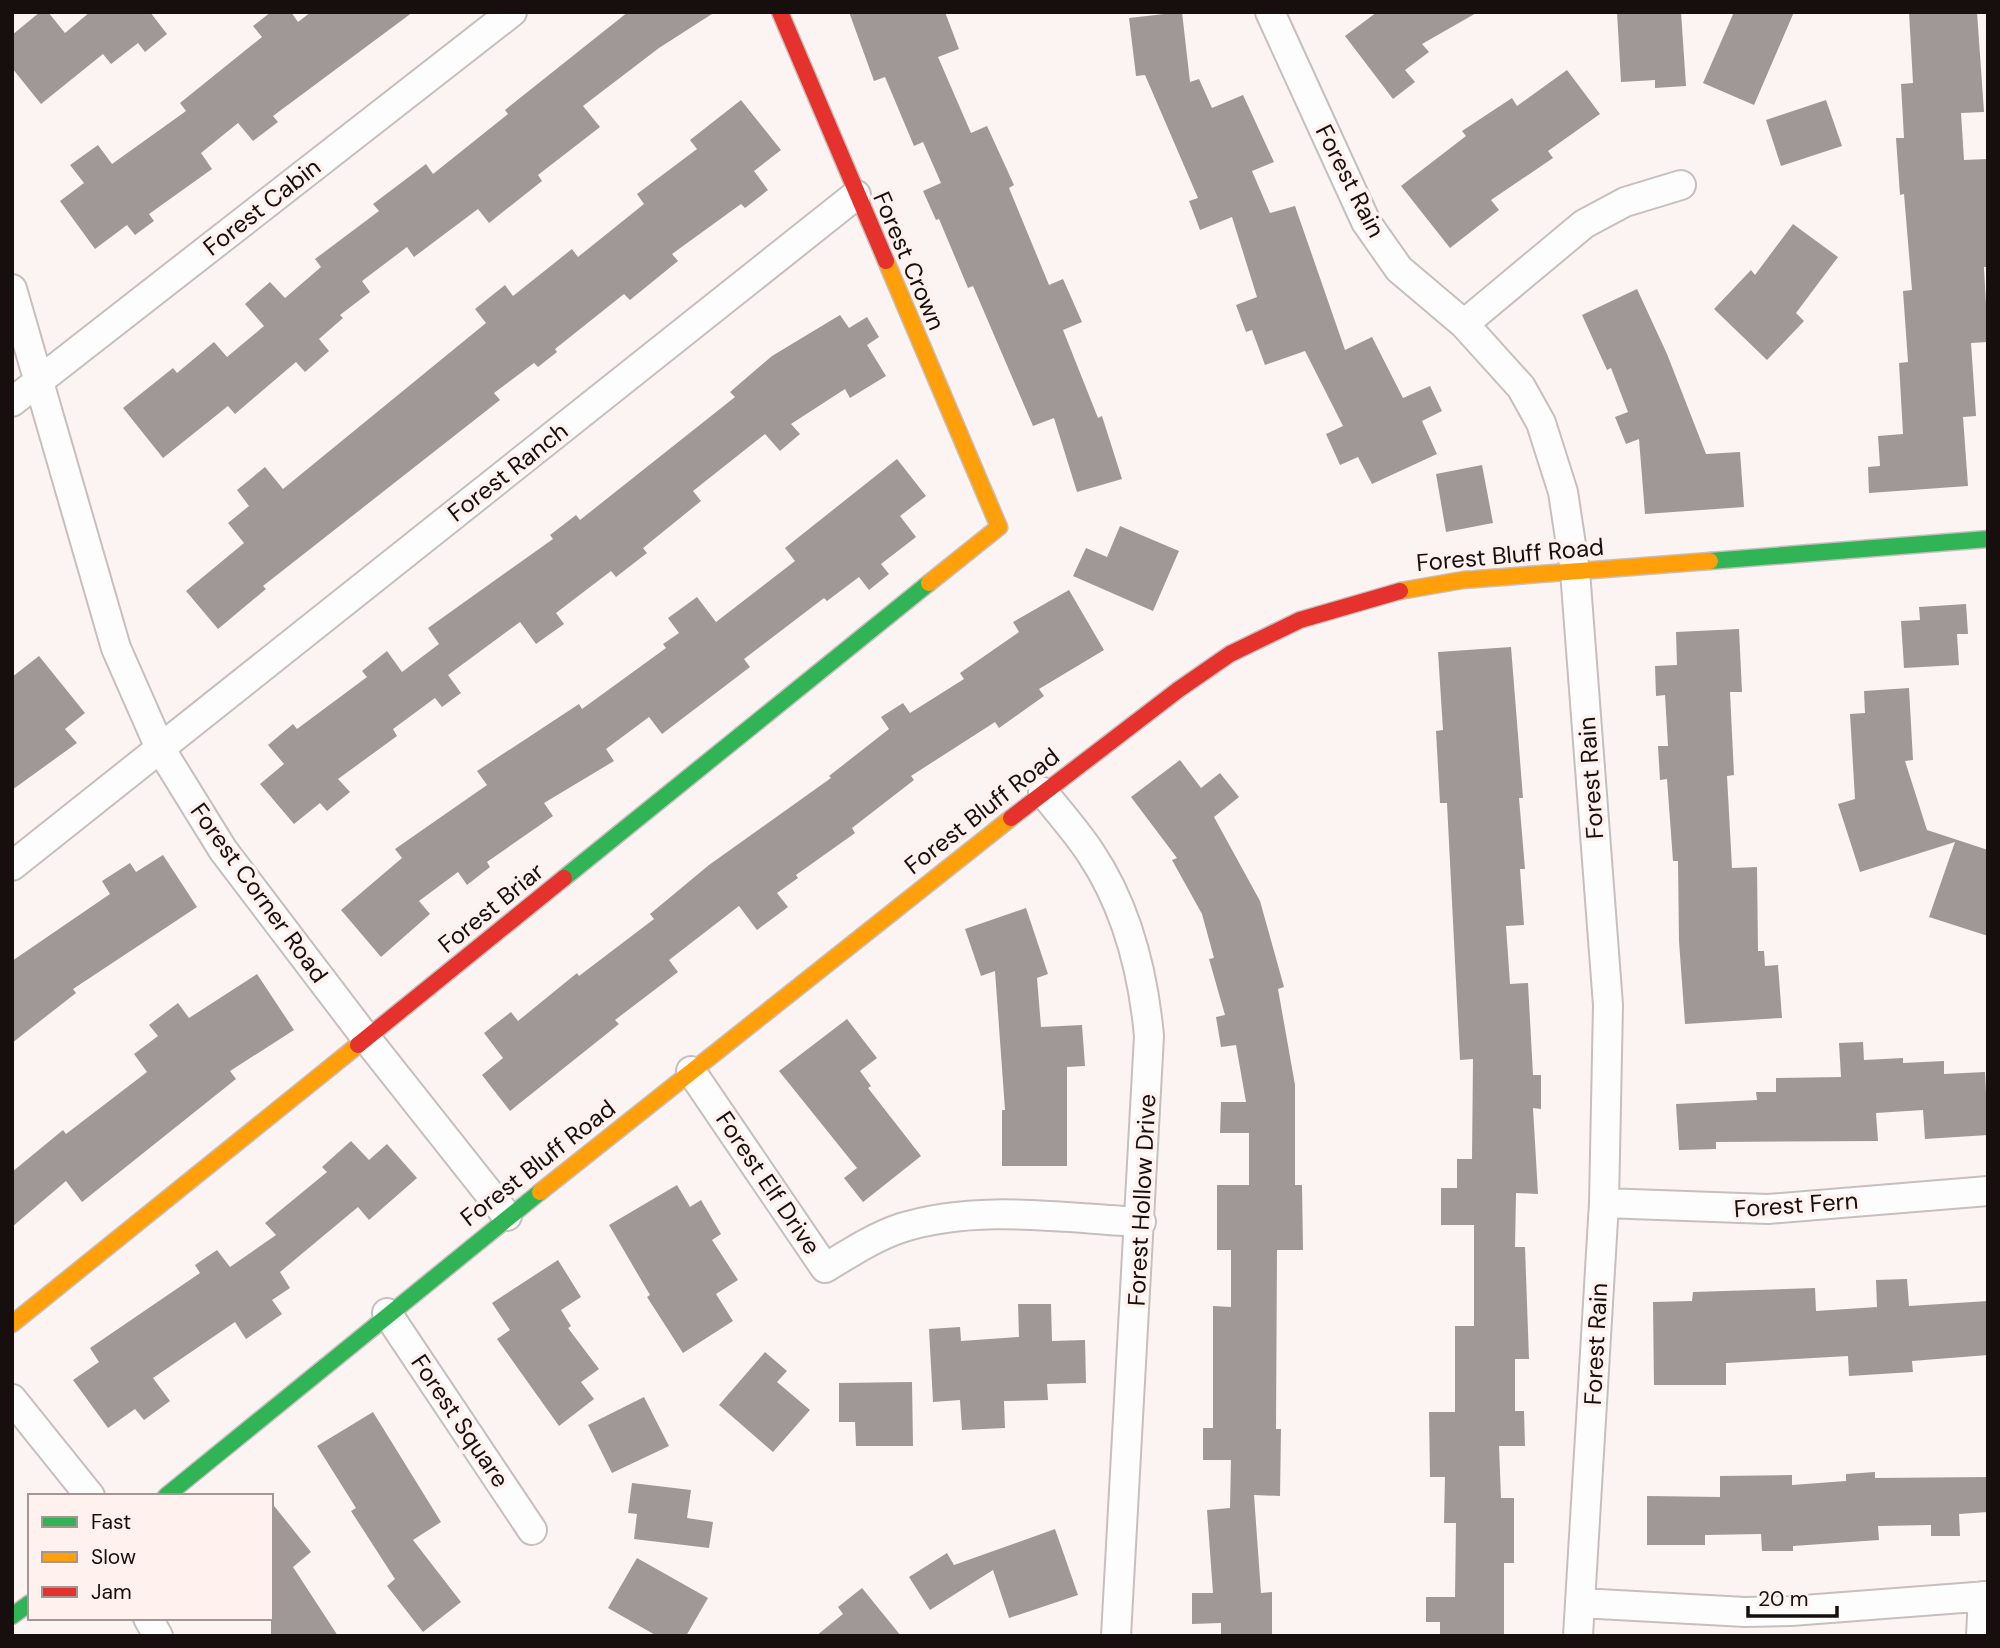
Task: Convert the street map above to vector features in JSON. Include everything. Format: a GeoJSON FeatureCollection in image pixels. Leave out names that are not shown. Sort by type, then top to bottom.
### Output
{"type":"FeatureCollection","features":[{"type":"Feature","properties":{"kind":"street","name":"Forest Cabin"},"geometry":{"type":"LineString","coordinates":[[12,402],[512,12]]}},
{"type":"Feature","properties":{"kind":"street","name":"Forest Crown"},"geometry":{"type":"LineString","coordinates":[[779,12],[999,527]]}},
{"type":"Feature","properties":{"kind":"street","name":"Forest Rain"},"geometry":{"type":"LineString","coordinates":[[1270,12],[1366,222],[1399,269],[1464,324],[1521,387],[1541,423],[1563,492],[1575,571],[1608,1005],[1604,1203],[1578,1636]]}},
{"type":"Feature","properties":{"kind":"street"},"geometry":{"type":"LineString","coordinates":[[1464,324],[1584,224],[1625,202],[1681,186]]}},
{"type":"Feature","properties":{"kind":"street","name":"Forest Ranch"},"geometry":{"type":"LineString","coordinates":[[12,866],[856,195]]}},
{"type":"Feature","properties":{"kind":"street","name":"Forest Corner Road"},"geometry":{"type":"LineString","coordinates":[[12,289],[117,648],[160,748],[223,850],[366,1038],[507,1216]]}},
{"type":"Feature","properties":{"kind":"street","name":"Forest Briar"},"geometry":{"type":"LineString","coordinates":[[12,1324],[999,527]]}},
{"type":"Feature","properties":{"kind":"street","name":"Forest Bluff Road"},"geometry":{"type":"LineString","coordinates":[[168,1494],[507,1216],[1043,792],[1198,675],[1246,645],[1297,620],[1352,600],[1407,587],[1575,571],[1988,539]]}},
{"type":"Feature","properties":{"kind":"street","name":"Forest Hollow Drive"},"geometry":{"type":"LineString","coordinates":[[1043,792],[1090,852],[1125,922],[1137,959],[1149,1036],[1141,1222],[1116,1636]]}},
{"type":"Feature","properties":{"kind":"street","name":"Forest Elf Drive"},"geometry":{"type":"LineString","coordinates":[[691,1071],[825,1268],[883,1235],[956,1216],[1002,1215],[1141,1222]]}},
{"type":"Feature","properties":{"kind":"street","name":"Forest Fern"},"geometry":{"type":"LineString","coordinates":[[1604,1203],[1768,1209],[1988,1191]]}},
{"type":"Feature","properties":{"kind":"street","name":"Forest Square"},"geometry":{"type":"LineString","coordinates":[[387,1313],[532,1530]]}},
{"type":"Feature","properties":{"kind":"street"},"geometry":{"type":"LineString","coordinates":[[12,1399],[88,1494]]}},
{"type":"Feature","properties":{"kind":"street"},"geometry":{"type":"LineString","coordinates":[[1580,1602],[1791,1611],[1986,1596],[1981,1636]]}},
{"type":"Feature","properties":{"kind":"street"},"geometry":{"type":"LineString","coordinates":[[12,1616],[28,1604]]}},
{"type":"Feature","properties":{"kind":"street"},"geometry":{"type":"LineString","coordinates":[[149,1620],[158,1636]]}},
{"type":"Feature","properties":{"kind":"building"},"geometry":{"type":"Polygon","coordinates":[[[40,12],[48,12],[65,33],[90,12],[150,12],[167,34],[145,52],[138,43],[111,64],[103,54],[41,104],[12,68],[12,35],[40,12]]]}},
{"type":"Feature","properties":{"kind":"building"},"geometry":{"type":"Polygon","coordinates":[[[271,12],[291,12],[298,22],[311,12],[413,12],[273,116],[278,122],[253,141],[238,123],[201,153],[212,169],[149,214],[154,221],[135,235],[127,225],[95,249],[60,201],[84,183],[70,165],[98,145],[112,164],[186,111],[180,103],[262,37],[253,26],[271,12]]]}},
{"type":"Feature","properties":{"kind":"building"},"geometry":{"type":"Polygon","coordinates":[[[628,12],[715,12],[659,48],[583,106],[600,127],[538,175],[542,181],[489,223],[478,209],[414,257],[407,247],[362,281],[370,292],[340,315],[343,318],[319,339],[329,351],[305,372],[296,362],[235,414],[228,406],[163,458],[123,408],[173,368],[177,373],[214,342],[227,357],[264,326],[245,304],[270,282],[285,298],[321,267],[315,259],[379,211],[373,204],[426,164],[433,174],[508,114],[505,110],[628,12]]]}},
{"type":"Feature","properties":{"kind":"building"},"geometry":{"type":"Polygon","coordinates":[[[849,12],[945,12],[959,49],[938,57],[971,133],[987,126],[1014,185],[1009,188],[1049,285],[1063,279],[1082,322],[1063,330],[1098,418],[1102,416],[1122,479],[1077,492],[1054,418],[1033,426],[973,286],[968,288],[939,219],[936,220],[923,191],[941,183],[923,142],[914,146],[885,77],[874,81],[849,12]]]}},
{"type":"Feature","properties":{"kind":"building"},"geometry":{"type":"Polygon","coordinates":[[[1182,12],[1190,82],[1199,79],[1212,108],[1243,95],[1274,162],[1252,171],[1270,213],[1295,206],[1345,350],[1372,337],[1403,398],[1430,386],[1442,411],[1422,421],[1437,454],[1372,484],[1358,457],[1340,465],[1326,434],[1343,426],[1305,351],[1265,365],[1252,330],[1246,332],[1236,305],[1257,297],[1232,217],[1200,230],[1189,201],[1198,198],[1145,75],[1136,76],[1129,18],[1182,12]]]}},
{"type":"Feature","properties":{"kind":"building"},"geometry":{"type":"Polygon","coordinates":[[[1377,12],[1478,12],[1422,44],[1429,52],[1405,70],[1415,82],[1393,99],[1345,36],[1377,12]]]}},
{"type":"Feature","properties":{"kind":"building"},"geometry":{"type":"Polygon","coordinates":[[[1617,12],[1681,12],[1686,86],[1655,88],[1655,80],[1621,82],[1617,12]]]}},
{"type":"Feature","properties":{"kind":"building"},"geometry":{"type":"Polygon","coordinates":[[[1734,12],[1794,12],[1754,105],[1703,83],[1734,12]]]}},
{"type":"Feature","properties":{"kind":"building"},"geometry":{"type":"Polygon","coordinates":[[[1909,12],[1977,12],[1984,112],[1961,113],[1964,160],[1988,159],[1988,267],[1984,267],[1988,342],[1971,343],[1976,416],[1963,417],[1968,486],[1869,493],[1868,467],[1880,466],[1878,436],[1903,434],[1899,363],[1908,362],[1903,291],[1912,290],[1896,138],[1904,138],[1901,84],[1913,83],[1909,12]]]}},
{"type":"Feature","properties":{"kind":"building"},"geometry":{"type":"Polygon","coordinates":[[[1567,70],[1600,114],[1548,151],[1553,158],[1491,200],[1499,210],[1450,248],[1401,186],[1466,136],[1462,131],[1512,98],[1517,106],[1567,70]]]}},
{"type":"Feature","properties":{"kind":"building"},"geometry":{"type":"Polygon","coordinates":[[[741,100],[781,150],[754,171],[768,190],[745,208],[741,204],[672,254],[678,261],[630,300],[624,294],[555,349],[557,352],[538,367],[534,363],[494,393],[500,400],[263,586],[266,589],[218,629],[186,591],[244,543],[228,523],[249,506],[237,490],[265,467],[283,489],[486,323],[475,309],[505,285],[513,296],[572,249],[578,257],[644,204],[637,194],[697,149],[690,140],[741,100]]]}},
{"type":"Feature","properties":{"kind":"building"},"geometry":{"type":"Polygon","coordinates":[[[1826,100],[1842,146],[1781,166],[1766,120],[1826,100]]]}},
{"type":"Feature","properties":{"kind":"building"},"geometry":{"type":"Polygon","coordinates":[[[1793,224],[1838,257],[1796,313],[1804,321],[1767,360],[1714,309],[1751,270],[1755,275],[1793,224]]]}},
{"type":"Feature","properties":{"kind":"building"},"geometry":{"type":"Polygon","coordinates":[[[1637,289],[1667,354],[1706,454],[1740,452],[1744,507],[1645,514],[1639,439],[1626,444],[1615,417],[1628,412],[1611,368],[1607,370],[1582,315],[1637,289]]]}},
{"type":"Feature","properties":{"kind":"building"},"geometry":{"type":"Polygon","coordinates":[[[840,315],[849,328],[867,317],[879,337],[867,345],[886,376],[850,398],[845,389],[791,424],[800,434],[780,451],[765,434],[693,491],[701,501],[643,548],[647,553],[616,577],[611,571],[556,613],[564,624],[536,644],[520,622],[448,675],[461,693],[442,707],[435,698],[393,729],[397,736],[338,779],[350,792],[327,811],[320,803],[294,824],[260,784],[284,764],[268,745],[293,724],[297,729],[367,677],[362,671],[387,651],[402,672],[439,644],[428,628],[553,539],[550,535],[576,515],[580,520],[735,397],[730,392],[772,356],[840,315]]]}},
{"type":"Feature","properties":{"kind":"building"},"geometry":{"type":"Polygon","coordinates":[[[897,459],[926,496],[900,516],[916,537],[881,564],[889,574],[869,590],[859,577],[827,601],[824,598],[744,659],[750,667],[662,734],[649,717],[606,749],[614,761],[544,803],[553,816],[487,862],[490,867],[467,885],[458,872],[419,901],[430,914],[381,957],[341,910],[402,858],[395,849],[487,785],[477,771],[579,704],[582,709],[666,648],[663,644],[679,633],[668,618],[697,597],[716,622],[795,561],[785,548],[897,459]]]}},
{"type":"Feature","properties":{"kind":"building"},"geometry":{"type":"Polygon","coordinates":[[[1482,465],[1493,523],[1446,532],[1436,474],[1482,465]]]}},
{"type":"Feature","properties":{"kind":"building"},"geometry":{"type":"Polygon","coordinates":[[[1120,526],[1179,551],[1153,611],[1073,576],[1086,548],[1107,557],[1120,526]]]}},
{"type":"Feature","properties":{"kind":"building"},"geometry":{"type":"Polygon","coordinates":[[[1069,590],[1104,650],[1039,689],[1044,696],[999,728],[995,722],[911,776],[914,780],[852,828],[855,833],[796,875],[798,878],[777,893],[788,907],[757,930],[739,906],[669,960],[678,972],[615,1020],[619,1024],[510,1111],[482,1075],[503,1058],[484,1033],[511,1012],[518,1021],[577,973],[579,976],[654,919],[650,914],[709,865],[831,778],[829,776],[889,729],[881,717],[903,703],[910,713],[964,679],[960,673],[1019,632],[1013,622],[1069,590]]]}},
{"type":"Feature","properties":{"kind":"building"},"geometry":{"type":"Polygon","coordinates":[[[1966,604],[1968,634],[1957,634],[1959,665],[1904,668],[1901,621],[1920,620],[1919,607],[1966,604]]]}},
{"type":"Feature","properties":{"kind":"building"},"geometry":{"type":"Polygon","coordinates":[[[1739,629],[1742,692],[1730,692],[1734,775],[1727,776],[1732,868],[1757,867],[1758,951],[1764,951],[1765,966],[1778,965],[1782,1018],[1685,1024],[1679,941],[1678,861],[1673,861],[1667,779],[1660,780],[1658,746],[1668,746],[1665,695],[1656,696],[1655,666],[1677,665],[1676,632],[1739,629]]]}},
{"type":"Feature","properties":{"kind":"building"},"geometry":{"type":"Polygon","coordinates":[[[1511,647],[1523,798],[1519,798],[1525,869],[1520,869],[1524,925],[1506,926],[1510,984],[1528,983],[1533,1075],[1541,1075],[1541,1109],[1533,1108],[1538,1194],[1516,1193],[1515,1247],[1525,1247],[1529,1359],[1515,1359],[1515,1411],[1524,1411],[1525,1446],[1499,1446],[1501,1498],[1514,1498],[1514,1563],[1504,1563],[1504,1636],[1440,1636],[1440,1622],[1426,1622],[1426,1597],[1455,1597],[1456,1523],[1444,1523],[1445,1477],[1430,1477],[1429,1412],[1455,1412],[1455,1326],[1474,1326],[1474,1225],[1441,1225],[1441,1188],[1457,1188],[1457,1159],[1472,1159],[1473,1059],[1460,1060],[1447,803],[1440,803],[1436,731],[1443,730],[1438,652],[1511,647]]]}},
{"type":"Feature","properties":{"kind":"building"},"geometry":{"type":"Polygon","coordinates":[[[39,656],[85,713],[65,729],[77,743],[12,790],[12,677],[39,656]]]}},
{"type":"Feature","properties":{"kind":"building"},"geometry":{"type":"Polygon","coordinates":[[[1909,688],[1913,760],[1905,761],[1927,830],[1988,850],[1988,936],[1929,917],[1955,842],[1860,872],[1838,804],[1855,799],[1850,714],[1865,713],[1864,691],[1909,688]]]}},
{"type":"Feature","properties":{"kind":"building"},"geometry":{"type":"Polygon","coordinates":[[[1180,760],[1201,788],[1220,773],[1239,797],[1214,817],[1260,901],[1284,987],[1278,989],[1295,1085],[1295,1185],[1302,1185],[1303,1250],[1277,1250],[1276,1429],[1281,1429],[1280,1496],[1254,1495],[1261,1593],[1272,1592],[1272,1636],[1221,1636],[1221,1623],[1192,1624],[1192,1593],[1213,1593],[1207,1510],[1230,1508],[1231,1460],[1203,1460],[1203,1428],[1213,1428],[1213,1306],[1231,1307],[1231,1250],[1217,1250],[1217,1185],[1249,1185],[1249,1133],[1220,1133],[1221,1102],[1246,1102],[1236,1045],[1221,1047],[1216,1017],[1225,1015],[1209,959],[1214,958],[1202,914],[1172,860],[1177,858],[1131,797],[1180,760]]]}},
{"type":"Feature","properties":{"kind":"building"},"geometry":{"type":"Polygon","coordinates":[[[163,855],[197,907],[73,989],[76,993],[12,1043],[12,961],[110,894],[102,881],[130,863],[136,872],[163,855]]]}},
{"type":"Feature","properties":{"kind":"building"},"geometry":{"type":"Polygon","coordinates":[[[1026,908],[1048,974],[1037,978],[1041,1027],[1082,1025],[1085,1066],[1067,1067],[1067,1166],[1002,1166],[1002,1110],[1005,1110],[995,971],[981,976],[965,929],[1026,908]]]}},
{"type":"Feature","properties":{"kind":"building"},"geometry":{"type":"Polygon","coordinates":[[[257,974],[294,1030],[230,1071],[236,1079],[82,1202],[66,1181],[12,1227],[12,1172],[63,1130],[66,1134],[147,1072],[134,1054],[158,1036],[149,1025],[178,1003],[189,1018],[257,974]]]}},
{"type":"Feature","properties":{"kind":"building"},"geometry":{"type":"Polygon","coordinates":[[[847,1019],[877,1058],[860,1071],[871,1086],[868,1088],[921,1156],[863,1202],[844,1178],[857,1168],[779,1071],[847,1019]]]}},
{"type":"Feature","properties":{"kind":"building"},"geometry":{"type":"Polygon","coordinates":[[[1863,1042],[1864,1060],[1903,1058],[1903,1063],[1944,1061],[1944,1074],[1985,1072],[1988,1135],[1925,1139],[1923,1110],[1876,1113],[1878,1141],[1716,1142],[1716,1149],[1679,1150],[1676,1104],[1757,1100],[1756,1092],[1776,1092],[1776,1078],[1841,1077],[1839,1043],[1863,1042]]]}},
{"type":"Feature","properties":{"kind":"building"},"geometry":{"type":"Polygon","coordinates":[[[351,1141],[369,1160],[387,1144],[417,1178],[369,1220],[358,1207],[280,1272],[290,1288],[272,1300],[282,1314],[246,1339],[235,1322],[153,1378],[170,1401],[144,1420],[135,1409],[108,1428],[73,1380],[99,1362],[90,1348],[200,1273],[195,1265],[217,1250],[230,1267],[276,1235],[265,1223],[327,1172],[322,1167],[351,1141]]]}},
{"type":"Feature","properties":{"kind":"building"},"geometry":{"type":"Polygon","coordinates":[[[677,1185],[690,1207],[701,1200],[721,1234],[712,1240],[738,1280],[716,1294],[733,1321],[683,1353],[647,1297],[650,1295],[609,1225],[677,1185]]]}},
{"type":"Feature","properties":{"kind":"building"},"geometry":{"type":"Polygon","coordinates":[[[558,1260],[581,1297],[561,1310],[571,1326],[568,1328],[599,1369],[581,1382],[594,1399],[559,1426],[497,1339],[510,1330],[492,1303],[558,1260]]]}},
{"type":"Feature","properties":{"kind":"building"},"geometry":{"type":"Polygon","coordinates":[[[1907,1279],[1909,1306],[1988,1301],[1988,1355],[1912,1361],[1913,1372],[1849,1376],[1848,1356],[1726,1363],[1726,1385],[1654,1385],[1653,1302],[1692,1301],[1693,1292],[1815,1288],[1816,1311],[1877,1307],[1876,1280],[1907,1279]]]}},
{"type":"Feature","properties":{"kind":"building"},"geometry":{"type":"Polygon","coordinates":[[[1018,1304],[1051,1304],[1052,1341],[1085,1340],[1086,1383],[1047,1384],[1048,1400],[1004,1401],[1005,1428],[962,1430],[960,1400],[933,1402],[929,1329],[960,1327],[961,1341],[1019,1337],[1018,1304]]]}},
{"type":"Feature","properties":{"kind":"building"},"geometry":{"type":"Polygon","coordinates":[[[765,1352],[787,1371],[777,1382],[810,1410],[773,1452],[719,1405],[765,1352]]]}},
{"type":"Feature","properties":{"kind":"building"},"geometry":{"type":"Polygon","coordinates":[[[912,1382],[913,1446],[856,1446],[855,1422],[839,1422],[839,1383],[912,1382]]]}},
{"type":"Feature","properties":{"kind":"building"},"geometry":{"type":"Polygon","coordinates":[[[644,1397],[669,1446],[612,1473],[588,1425],[644,1397]]]}},
{"type":"Feature","properties":{"kind":"building"},"geometry":{"type":"Polygon","coordinates":[[[373,1412],[441,1522],[413,1540],[461,1602],[423,1632],[387,1586],[395,1579],[351,1511],[356,1508],[317,1446],[373,1412]]]}},
{"type":"Feature","properties":{"kind":"building"},"geometry":{"type":"Polygon","coordinates":[[[1875,1472],[1875,1478],[1988,1477],[1988,1512],[1959,1514],[1960,1536],[1931,1536],[1931,1525],[1878,1526],[1879,1540],[1793,1546],[1793,1551],[1762,1551],[1761,1534],[1705,1535],[1705,1545],[1647,1545],[1647,1496],[1720,1497],[1720,1476],[1792,1475],[1792,1485],[1846,1481],[1846,1474],[1875,1472]]]}},
{"type":"Feature","properties":{"kind":"building"},"geometry":{"type":"Polygon","coordinates":[[[632,1483],[691,1490],[687,1518],[713,1522],[709,1548],[634,1539],[637,1514],[628,1513],[632,1483]]]}},
{"type":"Feature","properties":{"kind":"building"},"geometry":{"type":"Polygon","coordinates":[[[273,1504],[311,1552],[293,1567],[338,1636],[271,1636],[273,1504]]]}},
{"type":"Feature","properties":{"kind":"building"},"geometry":{"type":"Polygon","coordinates":[[[1055,1529],[1078,1595],[1009,1618],[993,1570],[930,1610],[909,1577],[947,1553],[954,1565],[1055,1529]]]}},
{"type":"Feature","properties":{"kind":"building"},"geometry":{"type":"Polygon","coordinates":[[[637,1558],[708,1598],[686,1636],[657,1636],[608,1608],[637,1558]]]}},
{"type":"Feature","properties":{"kind":"building"},"geometry":{"type":"Polygon","coordinates":[[[862,1588],[901,1636],[816,1636],[843,1614],[838,1607],[862,1588]]]}},
{"type":"Feature","properties":{"kind":"traffic: fast"},"geometry":{"type":"LineString","coordinates":[[1710,561],[1988,539]]}},
{"type":"Feature","properties":{"kind":"traffic: fast"},"geometry":{"type":"LineString","coordinates":[[564,878],[929,583]]}},
{"type":"Feature","properties":{"kind":"traffic: fast"},"geometry":{"type":"LineString","coordinates":[[168,1494],[540,1192]]}},
{"type":"Feature","properties":{"kind":"traffic: fast"},"geometry":{"type":"LineString","coordinates":[[12,1616],[28,1604]]}},
{"type":"Feature","properties":{"kind":"traffic: slow"},"geometry":{"type":"LineString","coordinates":[[886,261],[999,527],[929,583]]}},
{"type":"Feature","properties":{"kind":"traffic: slow"},"geometry":{"type":"LineString","coordinates":[[1400,591],[1463,580],[1710,561]]}},
{"type":"Feature","properties":{"kind":"traffic: slow"},"geometry":{"type":"LineString","coordinates":[[540,1192],[1011,818]]}},
{"type":"Feature","properties":{"kind":"traffic: slow"},"geometry":{"type":"LineString","coordinates":[[12,1324],[358,1045]]}},
{"type":"Feature","properties":{"kind":"traffic: jam"},"geometry":{"type":"LineString","coordinates":[[780,12],[886,261]]}},
{"type":"Feature","properties":{"kind":"traffic: jam"},"geometry":{"type":"LineString","coordinates":[[1011,818],[1178,690],[1230,654],[1300,620],[1400,591]]}},
{"type":"Feature","properties":{"kind":"traffic: jam"},"geometry":{"type":"LineString","coordinates":[[358,1045],[564,878]]}}]}
